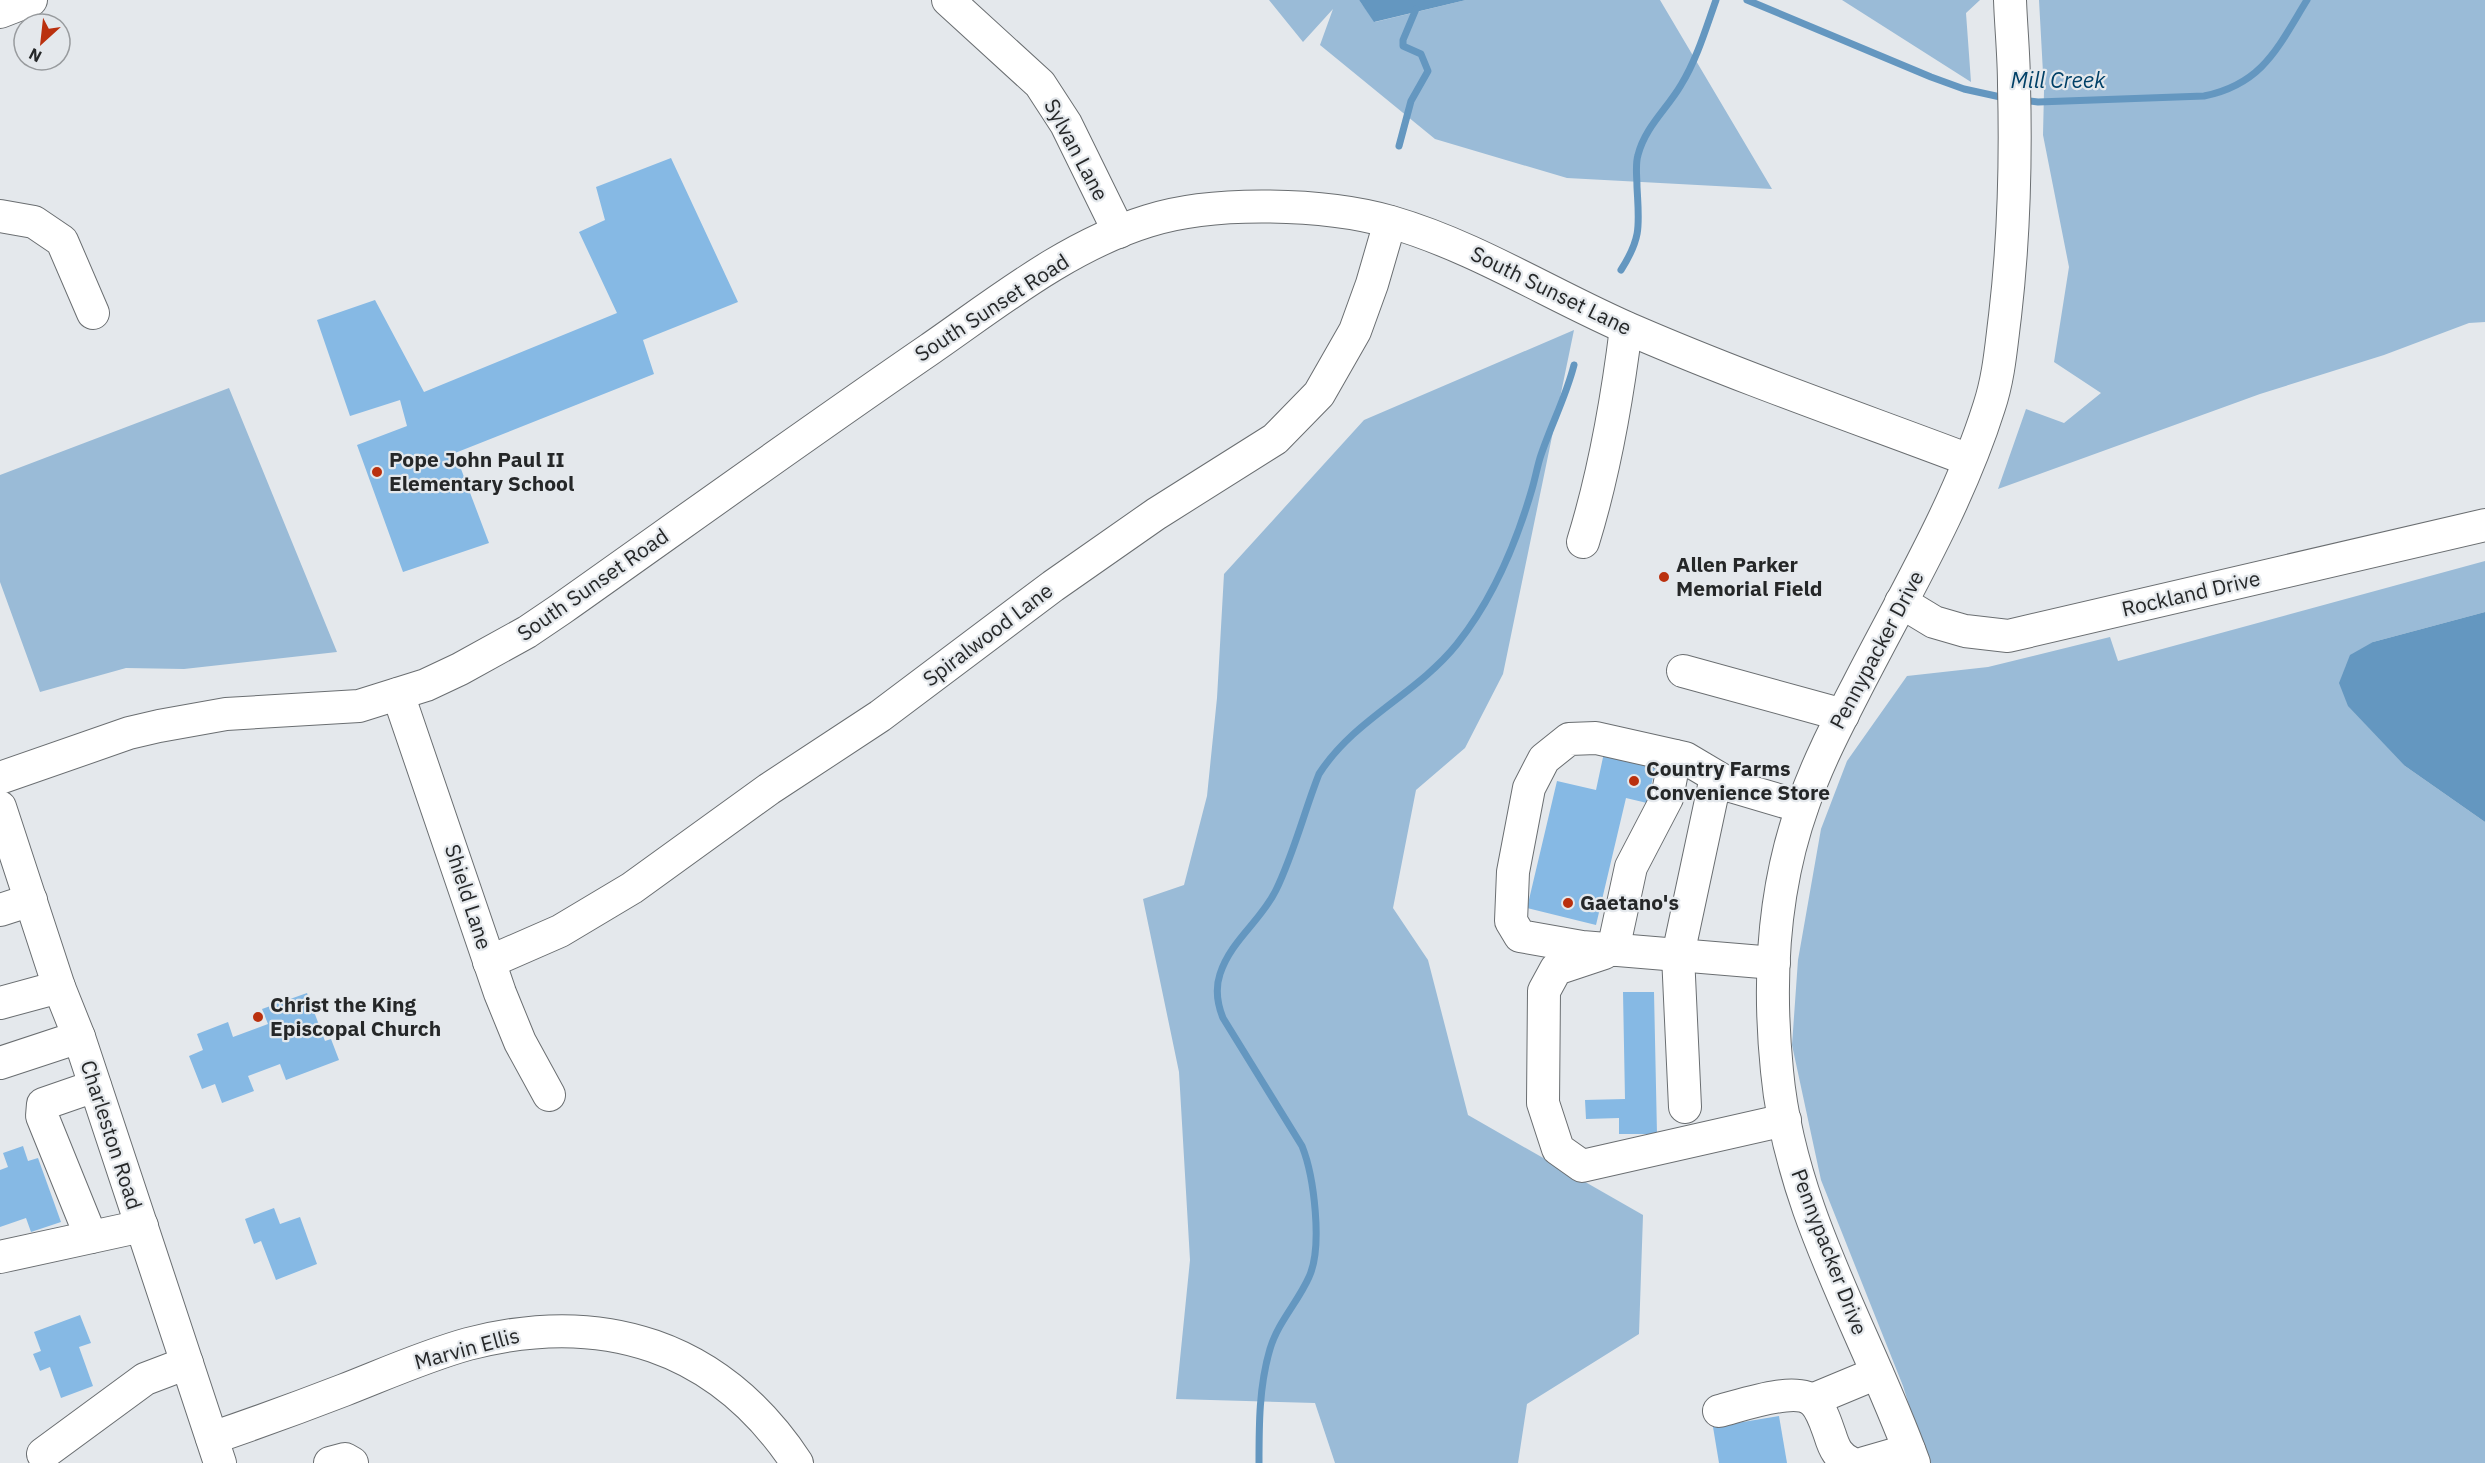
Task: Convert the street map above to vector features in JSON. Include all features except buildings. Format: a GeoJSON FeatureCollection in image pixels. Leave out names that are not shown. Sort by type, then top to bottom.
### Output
{"type":"FeatureCollection","features":[{"type":"Feature","properties":{"kind":"street"},"geometry":{"type":"LineString","coordinates":[[0,12],[30,0]]}},
{"type":"Feature","properties":{"kind":"street","name":"Sylvan Lane"},"geometry":{"type":"LineString","coordinates":[[948,0],[1040,84],[1071,132],[1119,232]]}},
{"type":"Feature","properties":{"kind":"street","name":"Pennypacker Drive"},"geometry":{"type":"LineString","coordinates":[[1911,1457],[1807,1207],[1785,1120],[1777,1076],[1774,1041],[1774,963],[1781,894],[1802,807],[1818,765],[1940,528],[1989,406],[2000,364],[2011,271],[2015,131],[2010,0]]}},
{"type":"Feature","properties":{"kind":"street","name":"South Sunset Lane"},"geometry":{"type":"LineString","coordinates":[[1119,232],[1149,220],[1180,213],[1245,208],[1316,209],[1390,222],[1462,249],[1626,328],[1783,392],[1969,460]]}},
{"type":"Feature","properties":{"kind":"street"},"geometry":{"type":"LineString","coordinates":[[0,216],[34,222],[62,241],[93,314]]}},
{"type":"Feature","properties":{"kind":"street","name":"Spiralwood Lane"},"geometry":{"type":"LineString","coordinates":[[489,962],[560,931],[632,888],[769,789],[887,710],[1053,586],[1166,507],[1275,439],[1319,394],[1354,331],[1372,284],[1390,222]]}},
{"type":"Feature","properties":{"kind":"street","name":"South Sunset Road"},"geometry":{"type":"LineString","coordinates":[[0,778],[159,726],[226,714],[359,706],[398,694],[460,669],[527,632],[629,562],[836,412],[1002,298],[1060,262],[1119,232]]}},
{"type":"Feature","properties":{"kind":"street"},"geometry":{"type":"LineString","coordinates":[[1583,542],[1611,440],[1626,328]]}},
{"type":"Feature","properties":{"kind":"street","name":"Rockland Drive"},"geometry":{"type":"LineString","coordinates":[[1901,602],[1934,622],[1965,631],[2008,636],[2485,525]]}},
{"type":"Feature","properties":{"kind":"street"},"geometry":{"type":"LineString","coordinates":[[1683,671],[1843,715]]}},
{"type":"Feature","properties":{"kind":"street","name":"Shield Lane"},"geometry":{"type":"LineString","coordinates":[[398,694],[436,799],[489,962],[520,1041],[549,1095]]}},
{"type":"Feature","properties":{"kind":"street"},"geometry":{"type":"LineString","coordinates":[[1774,963],[1582,947],[1520,936],[1511,921],[1513,872],[1529,788],[1544,759],[1569,739],[1596,738],[1685,758],[1734,787],[1802,807]]}},
{"type":"Feature","properties":{"kind":"street"},"geometry":{"type":"LineString","coordinates":[[1613,950],[1631,867],[1667,798],[1675,756]]}},
{"type":"Feature","properties":{"kind":"street"},"geometry":{"type":"LineString","coordinates":[[1685,1107],[1678,955],[1716,777]]}},
{"type":"Feature","properties":{"kind":"street","name":"Charleston Road"},"geometry":{"type":"LineString","coordinates":[[0,807],[216,1450]]}},
{"type":"Feature","properties":{"kind":"street"},"geometry":{"type":"LineString","coordinates":[[0,910],[31,900]]}},
{"type":"Feature","properties":{"kind":"street"},"geometry":{"type":"LineString","coordinates":[[1613,950],[1556,969],[1544,991],[1543,1103],[1558,1149],[1582,1166],[1785,1120]]}},
{"type":"Feature","properties":{"kind":"street"},"geometry":{"type":"LineString","coordinates":[[0,1003],[20,995],[59,987]]}},
{"type":"Feature","properties":{"kind":"street"},"geometry":{"type":"LineString","coordinates":[[0,1063],[79,1037]]}},
{"type":"Feature","properties":{"kind":"street"},"geometry":{"type":"LineString","coordinates":[[91,1237],[42,1116],[43,1104],[95,1086]]}},
{"type":"Feature","properties":{"kind":"street"},"geometry":{"type":"LineString","coordinates":[[0,1257],[142,1226]]}},
{"type":"Feature","properties":{"kind":"street","name":"Marvin Ellis"},"geometry":{"type":"LineString","coordinates":[[216,1450],[467,1345],[533,1332],[567,1331],[600,1333],[633,1340],[693,1363],[720,1379],[743,1398],[779,1436],[796,1463]]}},
{"type":"Feature","properties":{"kind":"street"},"geometry":{"type":"LineString","coordinates":[[43,1454],[145,1379],[187,1363]]}},
{"type":"Feature","properties":{"kind":"street"},"geometry":{"type":"LineString","coordinates":[[1812,1400],[1877,1373]]}},
{"type":"Feature","properties":{"kind":"street"},"geometry":{"type":"LineString","coordinates":[[1719,1411],[1783,1395],[1796,1395],[1812,1400],[1821,1413],[1833,1446],[1841,1458],[1851,1463]]}},
{"type":"Feature","properties":{"kind":"street"},"geometry":{"type":"LineString","coordinates":[[1864,1463],[1911,1457]]}},
{"type":"Feature","properties":{"kind":"street"},"geometry":{"type":"LineString","coordinates":[[330,1463],[345,1459],[352,1463]]}},
{"type":"Feature","properties":{"kind":"shaded area"},"geometry":{"type":"Polygon","coordinates":[[[1269,0],[1359,0],[1375,22],[1466,0],[1660,0],[1772,189],[1567,178],[1435,139],[1320,45],[1333,9],[1303,42],[1269,0]]]}},
{"type":"Feature","properties":{"kind":"shaded area"},"geometry":{"type":"Polygon","coordinates":[[[1359,0],[1466,0],[1374,22],[1359,0]]]}},
{"type":"Feature","properties":{"kind":"shaded area"},"geometry":{"type":"Polygon","coordinates":[[[1842,0],[1980,0],[1966,13],[1971,82],[1842,0]]]}},
{"type":"Feature","properties":{"kind":"shaded area"},"geometry":{"type":"Polygon","coordinates":[[[2039,0],[2485,0],[2485,322],[2469,323],[2384,355],[2260,394],[1998,489],[2026,409],[2064,423],[2101,393],[2054,362],[2069,267],[2043,135],[2044,91],[2039,0]]]}},
{"type":"Feature","properties":{"kind":"shaded area"},"geometry":{"type":"Polygon","coordinates":[[[1574,330],[1503,674],[1465,748],[1416,790],[1393,908],[1428,960],[1468,1115],[1643,1215],[1639,1334],[1527,1404],[1518,1463],[1335,1463],[1315,1403],[1176,1399],[1190,1260],[1179,1072],[1143,899],[1184,885],[1207,796],[1217,698],[1224,574],[1364,420],[1574,330]]]}},
{"type":"Feature","properties":{"kind":"shaded area"},"geometry":{"type":"Polygon","coordinates":[[[229,388],[337,652],[184,669],[126,668],[40,692],[0,582],[0,475],[229,388]]]}},
{"type":"Feature","properties":{"kind":"shaded area"},"geometry":{"type":"Polygon","coordinates":[[[2485,561],[2485,612],[2373,642],[2405,766],[2485,822],[2485,1463],[1927,1463],[1903,1386],[1821,1180],[1792,1045],[1798,960],[1821,829],[1847,761],[1907,676],[1988,667],[2110,637],[2118,661],[2485,561]]]}},
{"type":"Feature","properties":{"kind":"shaded area"},"geometry":{"type":"Polygon","coordinates":[[[2485,612],[2485,822],[2405,766],[2348,706],[2339,683],[2350,655],[2373,642],[2485,612]]]}},
{"type":"Feature","properties":{"kind":"waterway"},"geometry":{"type":"LineString","coordinates":[[1621,270],[1633,248],[1638,230],[1636,167],[1641,145],[1687,75],[1716,0]]}},
{"type":"Feature","properties":{"kind":"waterway","name":"Mill Creek"},"geometry":{"type":"LineString","coordinates":[[1747,0],[1931,77],[1964,89],[2005,98]]}},
{"type":"Feature","properties":{"kind":"waterway","name":"Mill Creek"},"geometry":{"type":"LineString","coordinates":[[2022,100],[2038,102],[2204,96],[2224,90],[2241,83],[2267,61],[2307,0]]}},
{"type":"Feature","properties":{"kind":"waterway"},"geometry":{"type":"LineString","coordinates":[[1399,146],[1411,101],[1428,71],[1421,54],[1403,46],[1403,40],[1416,9]]}},
{"type":"Feature","properties":{"kind":"waterway"},"geometry":{"type":"LineString","coordinates":[[1259,1463],[1260,1406],[1266,1363],[1278,1330],[1309,1277],[1316,1248],[1315,1212],[1310,1175],[1302,1146],[1223,1018],[1217,996],[1220,974],[1231,951],[1276,890],[1319,774],[1333,755],[1367,722],[1441,662],[1482,609],[1519,530],[1540,458],[1574,365]]}},
{"type":"Feature","properties":{"kind":"place","name":"Pope John Paul II Elementary School"},"geometry":{"type":"Point","coordinates":[377,472]}},
{"type":"Feature","properties":{"kind":"place","name":"Allen Parker Memorial Field"},"geometry":{"type":"Point","coordinates":[1664,577]}},
{"type":"Feature","properties":{"kind":"place","name":"Country Farms Convenience Store"},"geometry":{"type":"Point","coordinates":[1634,781]}},
{"type":"Feature","properties":{"kind":"place","name":"Gaetano's"},"geometry":{"type":"Point","coordinates":[1568,903]}},
{"type":"Feature","properties":{"kind":"place","name":"Christ the King Episcopal Church"},"geometry":{"type":"Point","coordinates":[258,1017]}}]}
